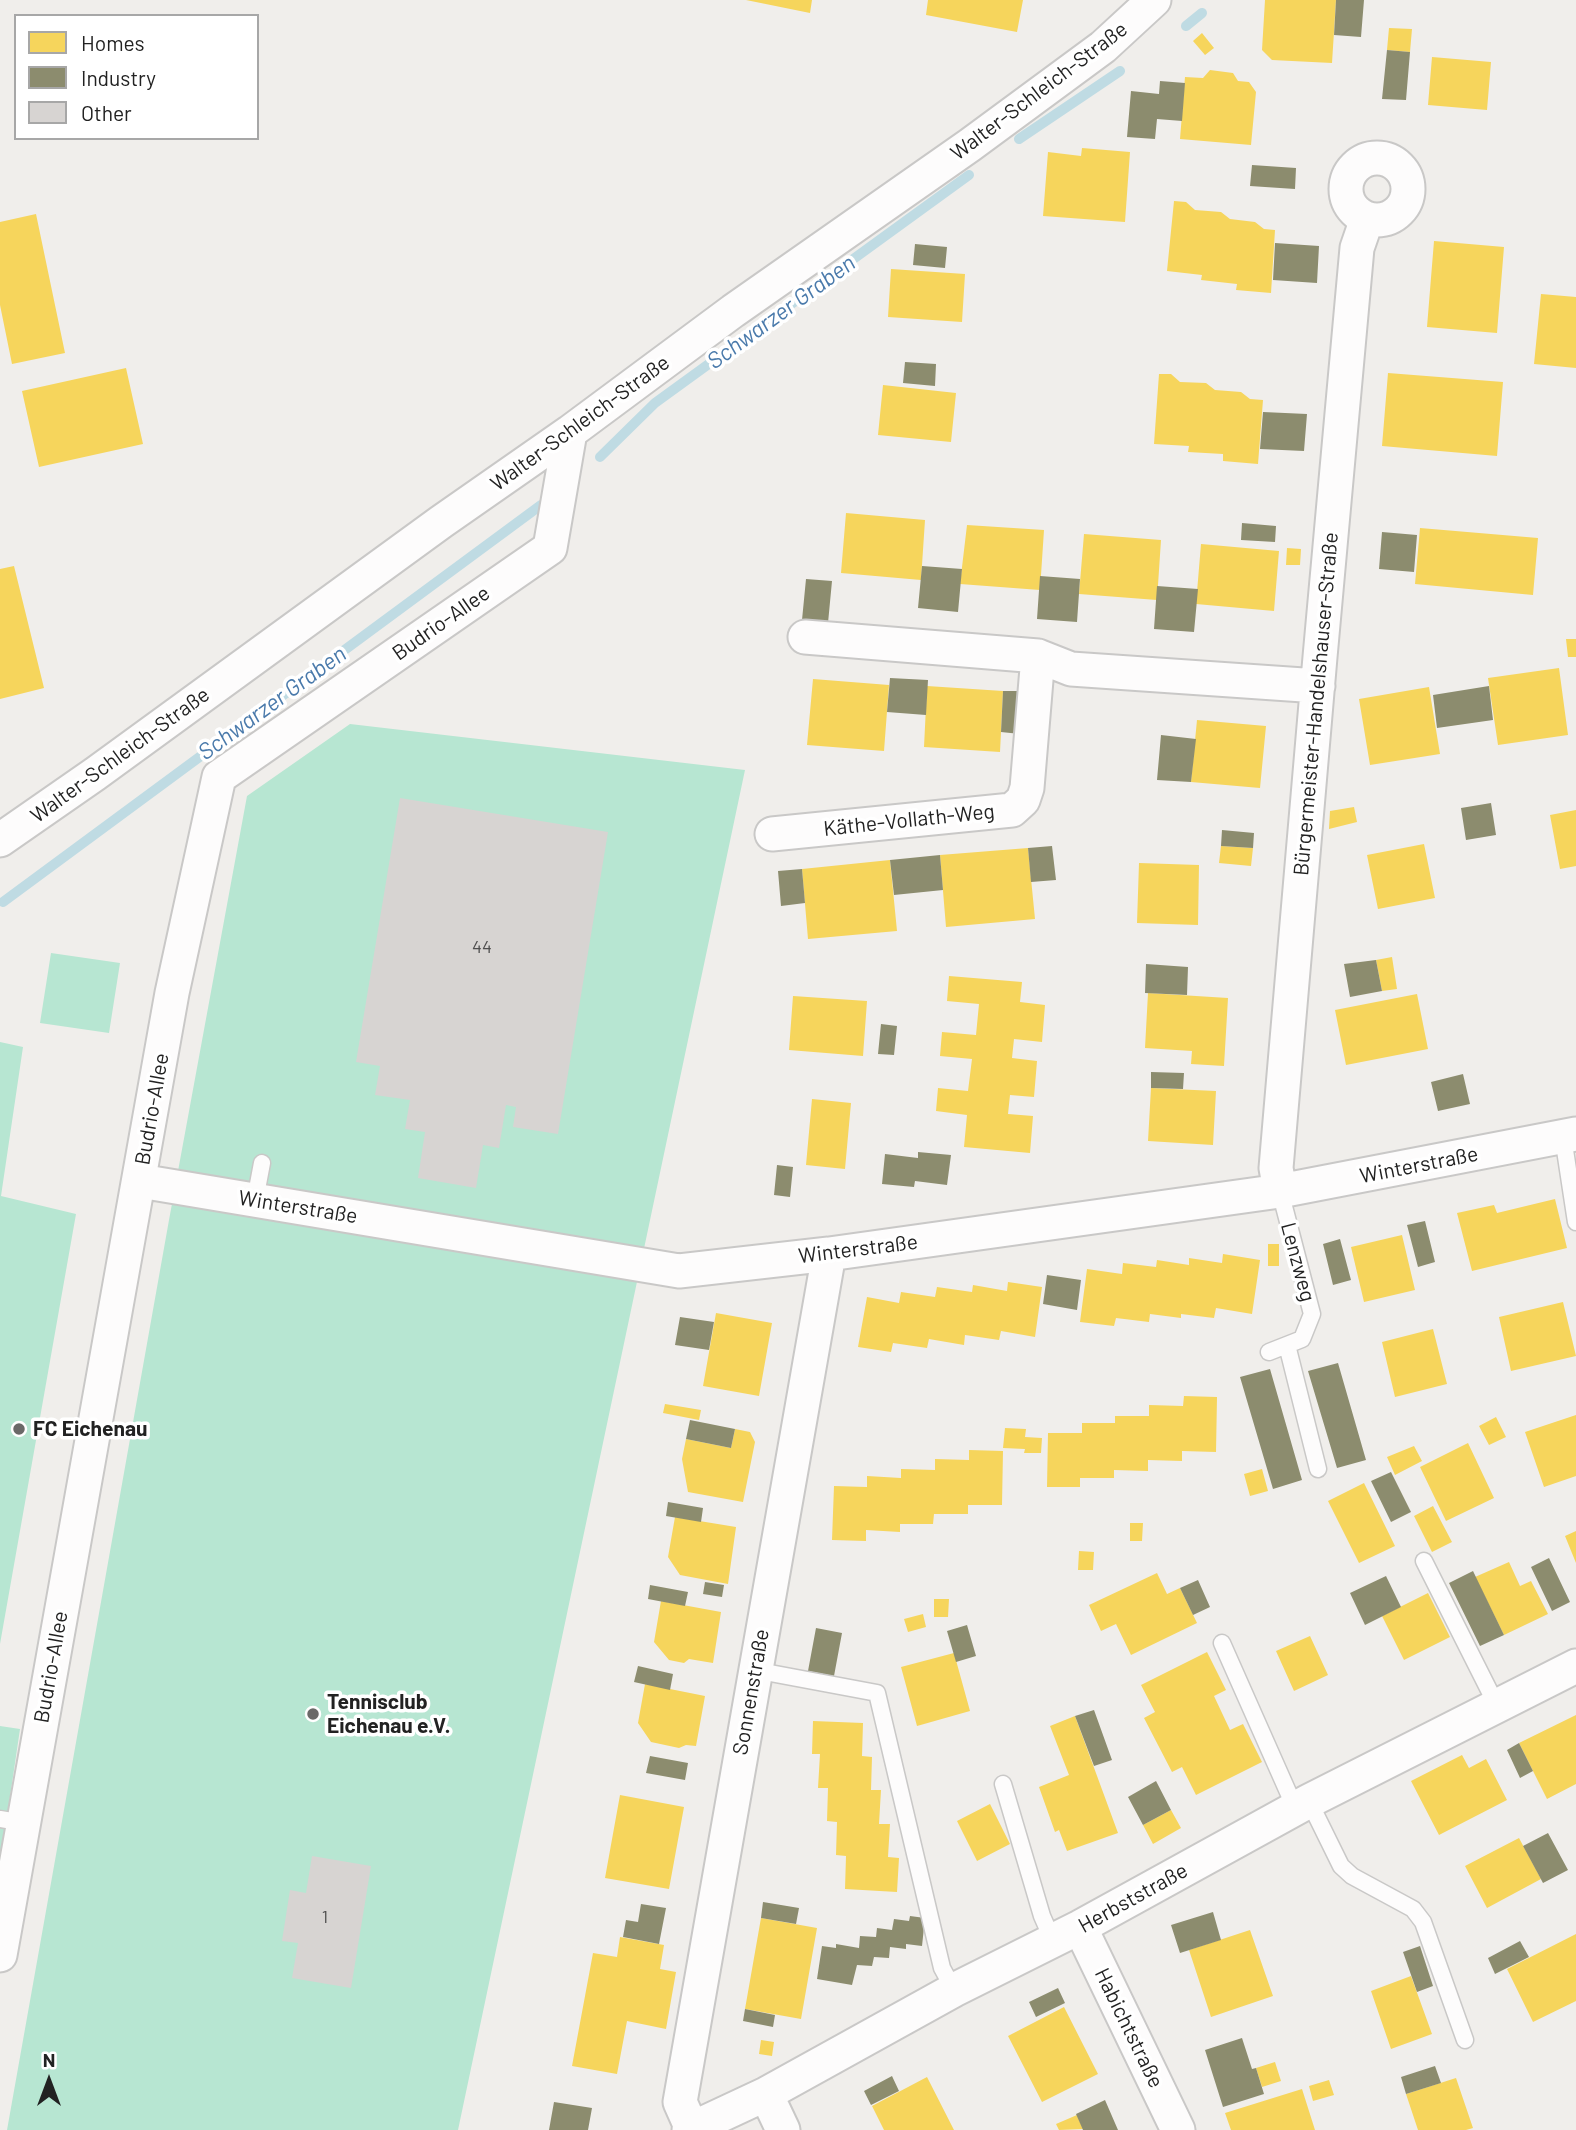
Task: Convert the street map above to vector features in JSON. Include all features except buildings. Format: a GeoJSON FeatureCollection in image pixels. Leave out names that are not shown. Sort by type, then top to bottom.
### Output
{"type":"FeatureCollection","features":[{"type":"Feature","properties":{"kind":"street","name":"Walter-Schleich-Straße"},"geometry":{"type":"LineString","coordinates":[[0,840],[570,432],[733,311],[1003,121],[1103,47],[1154,0]]}},
{"type":"Feature","properties":{"kind":"street","name":"Bürgermeister-Handelshauser-Straße"},"geometry":{"type":"LineString","coordinates":[[1280,1191],[1276,1168],[1357,248],[1367,219]]}},
{"type":"Feature","properties":{"kind":"street","name":"Budrio-Allee"},"geometry":{"type":"LineString","coordinates":[[0,1955],[12,1821],[139,1181],[172,993],[219,777],[550,548],[570,432]]}},
{"type":"Feature","properties":{"kind":"street"},"geometry":{"type":"LineString","coordinates":[[805,638],[1038,656],[1071,669],[1318,686]]}},
{"type":"Feature","properties":{"kind":"street","name":"Käthe-Vollath-Weg"},"geometry":{"type":"LineString","coordinates":[[772,834],[1012,810],[1023,800],[1027,788],[1038,656]]}},
{"type":"Feature","properties":{"kind":"street","name":"Winterstraße"},"geometry":{"type":"LineString","coordinates":[[139,1181],[679,1271],[829,1254],[1280,1191],[1569,1135]]}},
{"type":"Feature","properties":{"kind":"street","name":"Sonnenstraße"},"geometry":{"type":"LineString","coordinates":[[690,2129],[680,2102],[829,1254]]}},
{"type":"Feature","properties":{"kind":"street","name":"Herbststraße"},"geometry":{"type":"LineString","coordinates":[[690,2129],[766,2094],[954,1990],[1067,1934],[1303,1805],[1576,1666]]}},
{"type":"Feature","properties":{"kind":"street","name":"Habichtstraße"},"geometry":{"type":"LineString","coordinates":[[1067,1934],[1178,2130]]}},
{"type":"Feature","properties":{"kind":"street"},"geometry":{"type":"LineString","coordinates":[[766,2094],[783,2130]]}},
{"type":"Feature","properties":{"kind":"lane"},"geometry":{"type":"LineString","coordinates":[[1569,1135],[1576,1222]]}},
{"type":"Feature","properties":{"kind":"lane"},"geometry":{"type":"LineString","coordinates":[[255,1200],[262,1163]]}},
{"type":"Feature","properties":{"kind":"lane","name":"Lenzweg"},"geometry":{"type":"LineString","coordinates":[[1269,1352],[1302,1339],[1312,1314],[1280,1191]]}},
{"type":"Feature","properties":{"kind":"lane"},"geometry":{"type":"LineString","coordinates":[[1287,1345],[1318,1469]]}},
{"type":"Feature","properties":{"kind":"lane"},"geometry":{"type":"LineString","coordinates":[[1424,1561],[1497,1706]]}},
{"type":"Feature","properties":{"kind":"lane"},"geometry":{"type":"LineString","coordinates":[[1222,1643],[1323,1843],[1352,1876],[1413,1909],[1423,1922],[1465,2040]]}},
{"type":"Feature","properties":{"kind":"lane"},"geometry":{"type":"LineString","coordinates":[[754,1670],[877,1693],[942,1968],[954,1990]]}},
{"type":"Feature","properties":{"kind":"lane"},"geometry":{"type":"LineString","coordinates":[[1003,1784],[1042,1916],[1067,1934]]}},
{"type":"Feature","properties":{"kind":"green space","name":"Tennisclub Eichenau e.V."},"geometry":{"type":"Polygon","coordinates":[[[350,724],[745,770],[458,2130],[7,2130],[247,796],[350,724]]]}},
{"type":"Feature","properties":{"kind":"green space"},"geometry":{"type":"Polygon","coordinates":[[[51,953],[120,963],[109,1033],[40,1023],[51,953]]]}},
{"type":"Feature","properties":{"kind":"green space","name":"FC Eichenau"},"geometry":{"type":"Polygon","coordinates":[[[0,1042],[23,1047],[1,1196],[76,1214],[0,1644],[0,1042]]]}},
{"type":"Feature","properties":{"kind":"green space"},"geometry":{"type":"Polygon","coordinates":[[[0,1726],[20,1729],[0,1865],[0,1726]]]}},
{"type":"Feature","properties":{"kind":"waterway","name":"Schwarzer Graben"},"geometry":{"type":"LineString","coordinates":[[1186,26],[1202,13]]}},
{"type":"Feature","properties":{"kind":"waterway","name":"Schwarzer Graben"},"geometry":{"type":"LineString","coordinates":[[1019,139],[1120,71]]}},
{"type":"Feature","properties":{"kind":"waterway","name":"Schwarzer Graben"},"geometry":{"type":"LineString","coordinates":[[600,457],[655,403],[969,175]]}},
{"type":"Feature","properties":{"kind":"waterway","name":"Schwarzer Graben"},"geometry":{"type":"LineString","coordinates":[[3,902],[541,505]]}},
{"type":"Feature","properties":{"kind":"place","name":"FC Eichenau"},"geometry":{"type":"Point","coordinates":[19,1429]}},
{"type":"Feature","properties":{"kind":"place","name":"Tennisclub Eichenau e.V."},"geometry":{"type":"Point","coordinates":[313,1714]}}]}
